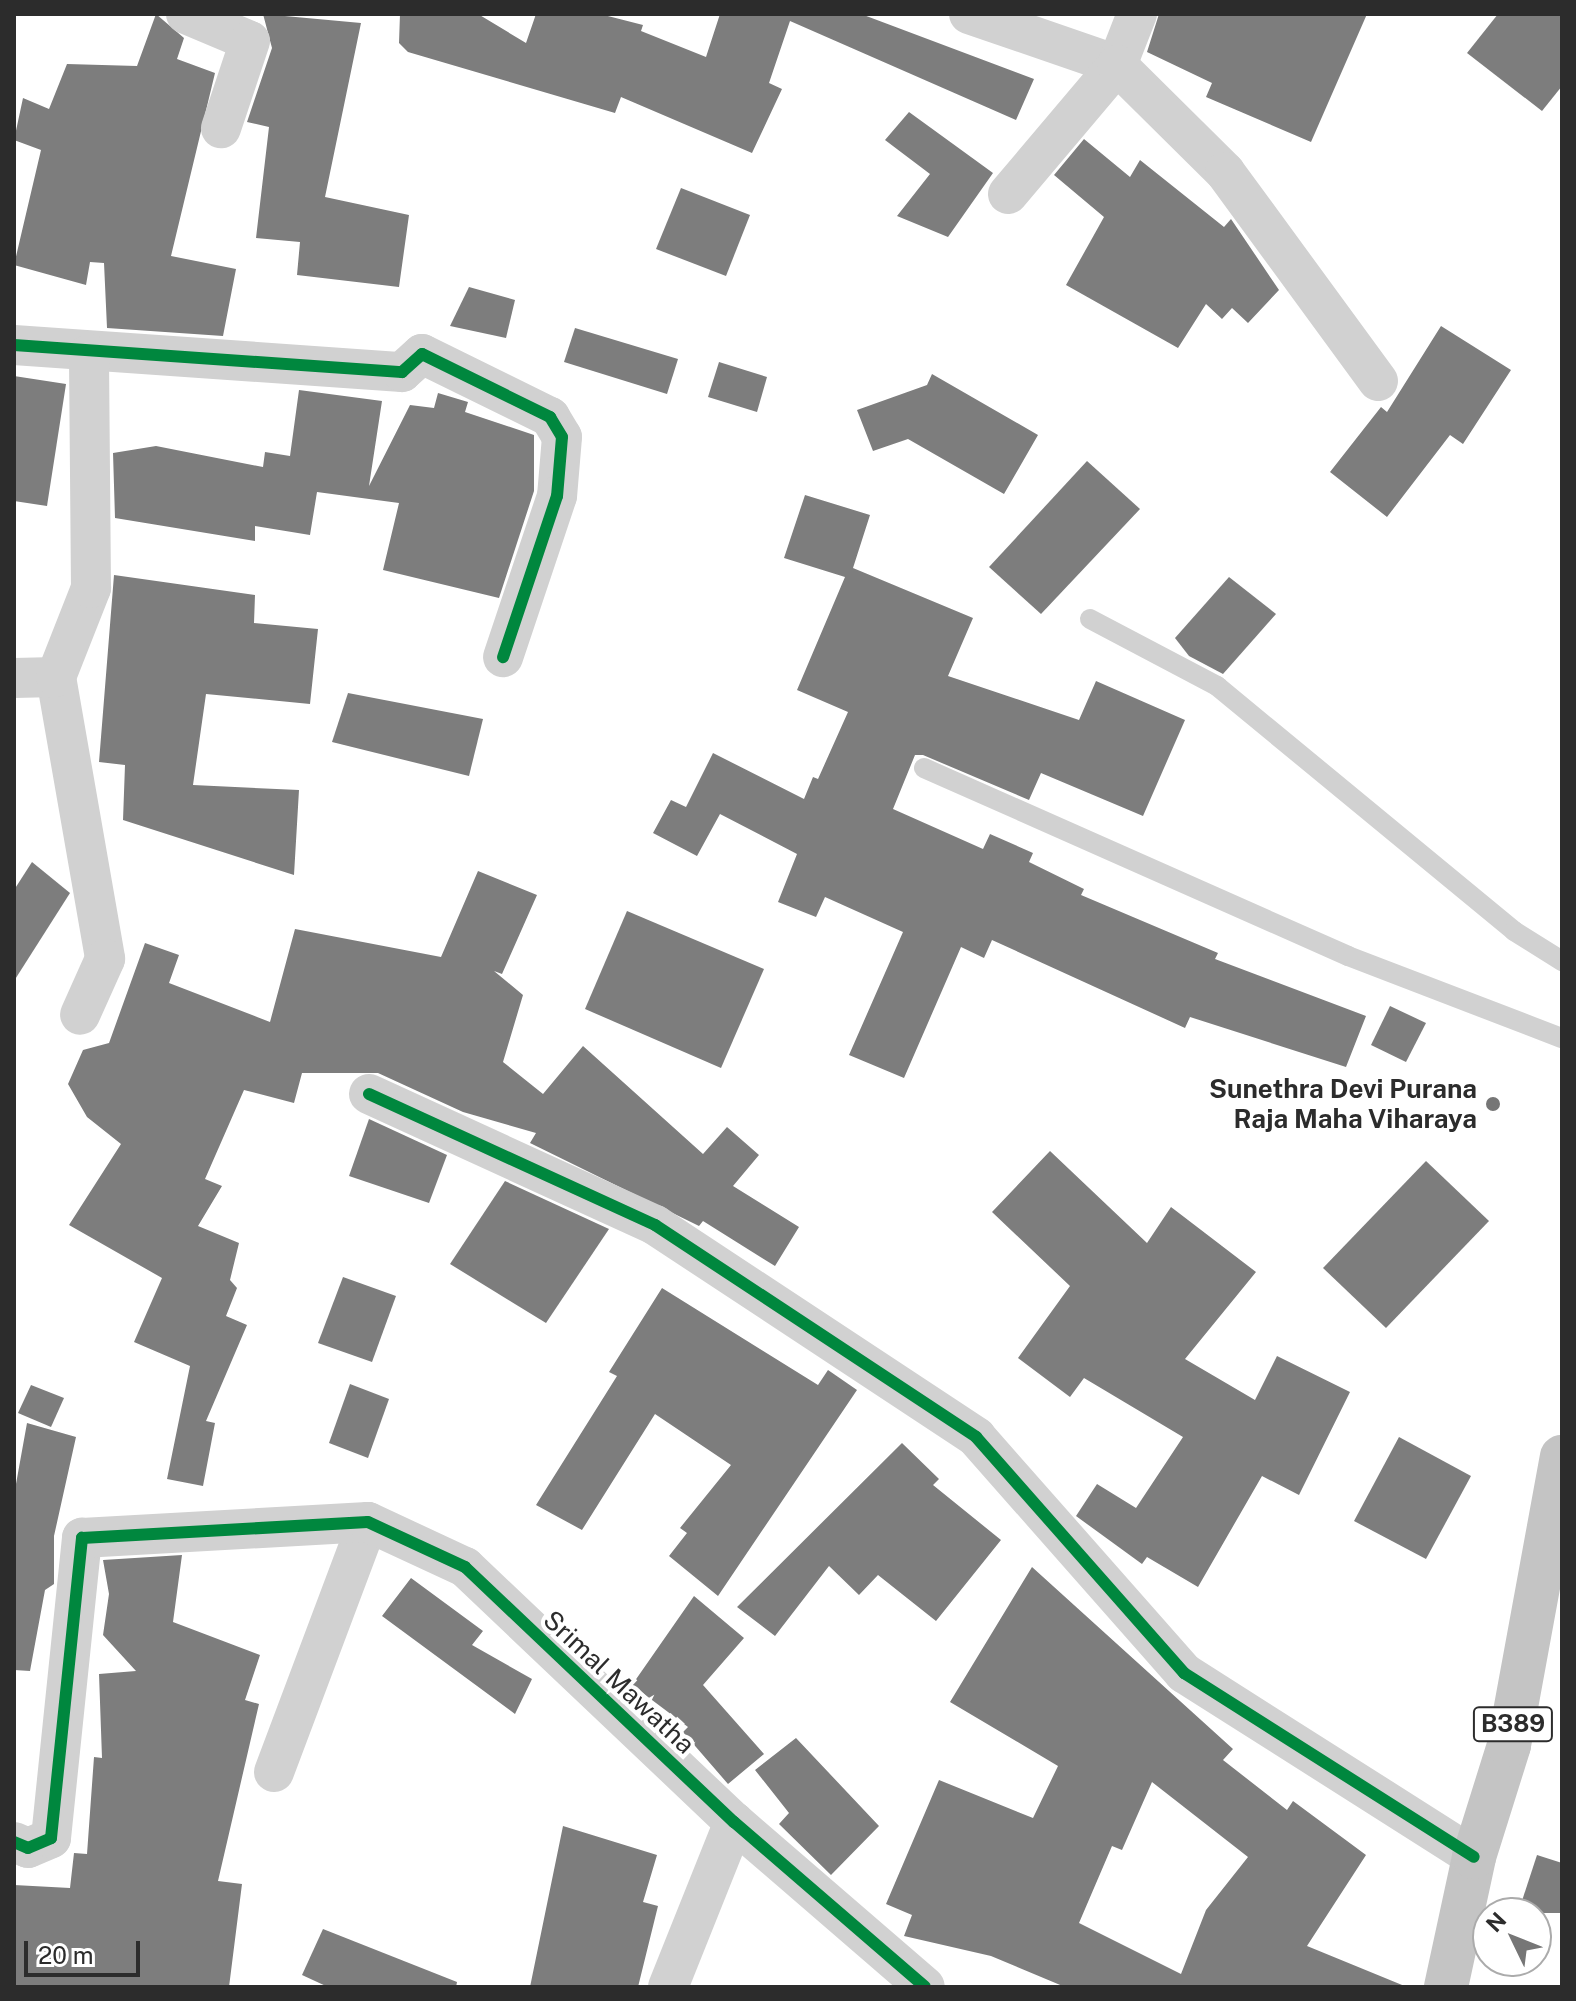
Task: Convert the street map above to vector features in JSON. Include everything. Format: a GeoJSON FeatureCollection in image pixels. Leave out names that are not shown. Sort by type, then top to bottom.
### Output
{"type":"FeatureCollection","features":[{"type":"Feature","properties":{"kind":"main road","name":"B389"},"geometry":{"type":"LineString","coordinates":[[1446,1987],[1474,1857],[1509,1745],[1562,1457]]}},
{"type":"Feature","properties":{"kind":"street"},"geometry":{"type":"LineString","coordinates":[[186,14],[250,41],[221,128]]}},
{"type":"Feature","properties":{"kind":"street"},"geometry":{"type":"LineString","coordinates":[[969,14],[1117,65],[1225,172],[1378,381]]}},
{"type":"Feature","properties":{"kind":"street"},"geometry":{"type":"LineString","coordinates":[[1008,194],[1117,65],[1137,14]]}},
{"type":"Feature","properties":{"kind":"street"},"geometry":{"type":"LineString","coordinates":[[14,345],[89,354],[402,372],[422,354],[550,417],[562,437],[557,496],[503,657]]}},
{"type":"Feature","properties":{"kind":"street"},"geometry":{"type":"LineString","coordinates":[[80,1015],[105,959],[56,677],[91,588],[89,354]]}},
{"type":"Feature","properties":{"kind":"street"},"geometry":{"type":"LineString","coordinates":[[14,678],[56,677]]}},
{"type":"Feature","properties":{"kind":"street"},"geometry":{"type":"LineString","coordinates":[[369,1094],[655,1225],[976,1437],[1184,1673],[1474,1857]]}},
{"type":"Feature","properties":{"kind":"street"},"geometry":{"type":"LineString","coordinates":[[274,1772],[368,1522]]}},
{"type":"Feature","properties":{"kind":"street","name":"Srimal Mawatha"},"geometry":{"type":"LineString","coordinates":[[14,1842],[28,1848],[51,1838],[82,1538],[368,1522],[465,1567],[734,1822],[925,1987]]}},
{"type":"Feature","properties":{"kind":"street"},"geometry":{"type":"LineString","coordinates":[[668,1987],[734,1822]]}},
{"type":"Feature","properties":{"kind":"lane"},"geometry":{"type":"LineString","coordinates":[[1090,619],[1217,686],[1514,931],[1562,961]]}},
{"type":"Feature","properties":{"kind":"lane"},"geometry":{"type":"LineString","coordinates":[[924,768],[1348,956],[1562,1038]]}},
{"type":"Feature","properties":{"kind":"building"},"geometry":{"type":"Polygon","coordinates":[[[156,14],[184,38],[177,59],[215,73],[171,256],[236,269],[223,336],[107,328],[104,263],[90,262],[86,285],[14,265],[41,150],[14,140],[23,98],[49,109],[67,64],[137,66],[156,14]]]}},
{"type":"Feature","properties":{"kind":"building"},"geometry":{"type":"Polygon","coordinates":[[[263,14],[361,23],[325,197],[409,215],[399,287],[297,275],[300,242],[256,238],[269,127],[247,122],[272,48],[263,14]]]}},
{"type":"Feature","properties":{"kind":"building"},"geometry":{"type":"Polygon","coordinates":[[[400,14],[478,14],[526,43],[536,14],[600,14],[643,25],[641,31],[706,57],[720,14],[861,14],[1034,79],[1016,120],[790,21],[769,83],[782,89],[752,153],[621,97],[615,113],[408,52],[399,43],[400,14]]]}},
{"type":"Feature","properties":{"kind":"building"},"geometry":{"type":"Polygon","coordinates":[[[1159,14],[1367,14],[1311,142],[1206,97],[1212,83],[1147,52],[1159,14]]]}},
{"type":"Feature","properties":{"kind":"building"},"geometry":{"type":"Polygon","coordinates":[[[1498,14],[1562,14],[1562,86],[1542,111],[1467,53],[1498,14]]]}},
{"type":"Feature","properties":{"kind":"building"},"geometry":{"type":"Polygon","coordinates":[[[909,112],[993,173],[948,237],[897,216],[930,174],[885,140],[909,112]]]}},
{"type":"Feature","properties":{"kind":"building"},"geometry":{"type":"Polygon","coordinates":[[[1084,139],[1130,177],[1140,160],[1224,227],[1231,219],[1279,290],[1248,323],[1232,308],[1222,319],[1206,304],[1178,348],[1066,285],[1104,217],[1054,175],[1084,139]]]}},
{"type":"Feature","properties":{"kind":"building"},"geometry":{"type":"Polygon","coordinates":[[[681,188],[750,215],[726,276],[656,249],[681,188]]]}},
{"type":"Feature","properties":{"kind":"building"},"geometry":{"type":"Polygon","coordinates":[[[469,287],[515,300],[506,338],[450,326],[469,287]]]}},
{"type":"Feature","properties":{"kind":"building"},"geometry":{"type":"Polygon","coordinates":[[[1441,326],[1511,370],[1463,444],[1450,435],[1387,517],[1330,472],[1381,407],[1387,412],[1441,326]]]}},
{"type":"Feature","properties":{"kind":"building"},"geometry":{"type":"Polygon","coordinates":[[[575,328],[678,359],[667,394],[564,362],[575,328]]]}},
{"type":"Feature","properties":{"kind":"building"},"geometry":{"type":"Polygon","coordinates":[[[719,362],[767,377],[757,412],[708,397],[719,362]]]}},
{"type":"Feature","properties":{"kind":"building"},"geometry":{"type":"Polygon","coordinates":[[[932,374],[1038,435],[1004,494],[908,439],[873,451],[857,410],[927,385],[932,374]]]}},
{"type":"Feature","properties":{"kind":"building"},"geometry":{"type":"Polygon","coordinates":[[[14,376],[66,384],[47,506],[14,501],[14,376]]]}},
{"type":"Feature","properties":{"kind":"building"},"geometry":{"type":"Polygon","coordinates":[[[299,390],[382,401],[369,486],[410,405],[434,408],[438,393],[468,402],[465,412],[534,435],[534,491],[499,598],[383,570],[399,503],[317,492],[310,535],[255,526],[255,541],[115,518],[113,453],[156,446],[263,467],[265,452],[290,456],[299,390]]]}},
{"type":"Feature","properties":{"kind":"building"},"geometry":{"type":"Polygon","coordinates":[[[1087,461],[1140,509],[1041,614],[989,567],[1087,461]]]}},
{"type":"Feature","properties":{"kind":"building"},"geometry":{"type":"Polygon","coordinates":[[[805,495],[870,515],[853,568],[973,618],[948,676],[1079,720],[1096,681],[1185,720],[1143,816],[1041,773],[1029,800],[923,755],[915,755],[893,809],[983,849],[990,834],[1033,853],[1029,862],[1084,889],[1081,895],[1218,953],[1215,959],[1366,1016],[1346,1067],[1190,1017],[1185,1028],[992,940],[984,958],[961,947],[904,1078],[849,1055],[903,932],[825,897],[816,917],[778,902],[797,854],[720,814],[697,856],[653,833],[671,800],[686,807],[713,753],[804,799],[813,777],[818,779],[848,712],[797,690],[845,577],[784,558],[805,495]]]}},
{"type":"Feature","properties":{"kind":"building"},"geometry":{"type":"Polygon","coordinates":[[[114,575],[255,595],[254,623],[318,629],[310,704],[206,694],[193,785],[299,790],[294,875],[123,820],[125,765],[99,762],[114,575]]]}},
{"type":"Feature","properties":{"kind":"building"},"geometry":{"type":"Polygon","coordinates":[[[1229,577],[1276,614],[1223,674],[1189,656],[1175,638],[1229,577]]]}},
{"type":"Feature","properties":{"kind":"building"},"geometry":{"type":"Polygon","coordinates":[[[348,693],[483,719],[469,776],[332,742],[348,693]]]}},
{"type":"Feature","properties":{"kind":"building"},"geometry":{"type":"Polygon","coordinates":[[[32,862],[70,893],[14,981],[14,890],[32,862]]]}},
{"type":"Feature","properties":{"kind":"building"},"geometry":{"type":"Polygon","coordinates":[[[478,871],[537,895],[502,974],[494,971],[523,995],[503,1062],[543,1094],[583,1046],[703,1154],[727,1127],[759,1155],[733,1186],[799,1227],[775,1266],[703,1221],[699,1226],[530,1143],[536,1133],[463,1112],[378,1073],[302,1073],[294,1103],[244,1090],[205,1179],[222,1186],[198,1226],[239,1243],[230,1280],[237,1288],[226,1316],[247,1325],[206,1421],[215,1423],[203,1486],[167,1479],[190,1366],[134,1342],[162,1278],[69,1225],[121,1144],[87,1117],[68,1084],[83,1050],[109,1043],[145,943],[179,955],[169,983],[270,1022],[295,929],[441,957],[478,871]]]}},
{"type":"Feature","properties":{"kind":"building"},"geometry":{"type":"Polygon","coordinates":[[[627,911],[764,969],[721,1068],[585,1009],[627,911]]]}},
{"type":"Feature","properties":{"kind":"building"},"geometry":{"type":"Polygon","coordinates":[[[1390,1006],[1426,1023],[1406,1062],[1371,1045],[1390,1006]]]}},
{"type":"Feature","properties":{"kind":"building"},"geometry":{"type":"Polygon","coordinates":[[[369,1119],[447,1155],[429,1203],[349,1176],[369,1119]]]}},
{"type":"Feature","properties":{"kind":"building"},"geometry":{"type":"Polygon","coordinates":[[[1050,1151],[1147,1243],[1171,1207],[1256,1272],[1185,1359],[1255,1400],[1277,1356],[1350,1392],[1299,1495],[1262,1476],[1198,1587],[1147,1557],[1142,1564],[1076,1516],[1097,1484],[1136,1508],[1183,1437],[1084,1378],[1070,1397],[1018,1358],[1070,1286],[992,1212],[1050,1151]]]}},
{"type":"Feature","properties":{"kind":"building"},"geometry":{"type":"Polygon","coordinates":[[[1426,1161],[1489,1221],[1386,1328],[1323,1268],[1426,1161]]]}},
{"type":"Feature","properties":{"kind":"building"},"geometry":{"type":"Polygon","coordinates":[[[505,1181],[609,1229],[546,1323],[450,1264],[505,1181]]]}},
{"type":"Feature","properties":{"kind":"building"},"geometry":{"type":"Polygon","coordinates":[[[343,1277],[396,1296],[372,1362],[318,1343],[343,1277]]]}},
{"type":"Feature","properties":{"kind":"building"},"geometry":{"type":"Polygon","coordinates":[[[662,1288],[818,1385],[828,1370],[857,1390],[718,1596],[669,1556],[687,1533],[680,1528],[731,1465],[655,1414],[582,1530],[536,1505],[617,1376],[609,1372],[662,1288]]]}},
{"type":"Feature","properties":{"kind":"building"},"geometry":{"type":"Polygon","coordinates":[[[350,1384],[389,1399],[368,1458],[329,1443],[350,1384]]]}},
{"type":"Feature","properties":{"kind":"building"},"geometry":{"type":"Polygon","coordinates":[[[31,1385],[64,1398],[51,1427],[18,1413],[31,1385]]]}},
{"type":"Feature","properties":{"kind":"building"},"geometry":{"type":"Polygon","coordinates":[[[27,1423],[76,1437],[54,1536],[54,1584],[45,1590],[30,1671],[14,1670],[14,1495],[27,1423]]]}},
{"type":"Feature","properties":{"kind":"building"},"geometry":{"type":"Polygon","coordinates":[[[1399,1437],[1471,1476],[1426,1559],[1354,1521],[1399,1437]]]}},
{"type":"Feature","properties":{"kind":"building"},"geometry":{"type":"Polygon","coordinates":[[[902,1443],[939,1479],[933,1485],[1001,1540],[936,1621],[878,1575],[859,1595],[829,1566],[775,1636],[737,1607],[902,1443]]]}},
{"type":"Feature","properties":{"kind":"building"},"geometry":{"type":"Polygon","coordinates":[[[182,1555],[173,1622],[260,1655],[245,1700],[259,1704],[218,1881],[242,1884],[229,1987],[14,1987],[14,1885],[70,1888],[74,1853],[87,1854],[94,1757],[102,1758],[99,1674],[136,1671],[103,1635],[109,1594],[103,1560],[182,1555]]]}},
{"type":"Feature","properties":{"kind":"building"},"geometry":{"type":"Polygon","coordinates":[[[1032,1567],[1233,1749],[1223,1760],[1287,1810],[1293,1801],[1366,1855],[1307,1946],[1407,1987],[1065,1987],[991,1956],[904,1936],[912,1915],[886,1904],[939,1780],[1033,1818],[1058,1766],[950,1702],[1032,1567]],[[1152,1782],[1122,1850],[1112,1846],[1079,1923],[1181,1974],[1206,1910],[1248,1857],[1152,1782]]]}},
{"type":"Feature","properties":{"kind":"building"},"geometry":{"type":"Polygon","coordinates":[[[411,1578],[483,1631],[472,1645],[532,1679],[515,1714],[382,1616],[411,1578]]]}},
{"type":"Feature","properties":{"kind":"building"},"geometry":{"type":"Polygon","coordinates":[[[694,1596],[744,1638],[703,1685],[764,1754],[728,1784],[683,1732],[688,1727],[632,1685],[694,1596]]]}},
{"type":"Feature","properties":{"kind":"building"},"geometry":{"type":"Polygon","coordinates":[[[796,1738],[879,1826],[831,1875],[779,1824],[789,1813],[755,1770],[796,1738]]]}},
{"type":"Feature","properties":{"kind":"building"},"geometry":{"type":"Polygon","coordinates":[[[563,1826],[657,1855],[643,1902],[658,1906],[638,1987],[530,1987],[563,1826]]]}},
{"type":"Feature","properties":{"kind":"building"},"geometry":{"type":"Polygon","coordinates":[[[1537,1855],[1562,1863],[1562,1913],[1552,1913],[1552,1897],[1523,1897],[1537,1855]]]}},
{"type":"Feature","properties":{"kind":"building"},"geometry":{"type":"Polygon","coordinates":[[[323,1929],[457,1982],[456,1987],[328,1987],[302,1975],[323,1929]]]}},
{"type":"Feature","properties":{"kind":"cycle path"},"geometry":{"type":"LineString","coordinates":[[14,345],[402,372],[422,354],[550,417],[562,437],[557,496],[503,657]]}},
{"type":"Feature","properties":{"kind":"cycle path"},"geometry":{"type":"LineString","coordinates":[[369,1094],[655,1225],[976,1437],[1184,1673],[1474,1857]]}},
{"type":"Feature","properties":{"kind":"cycle path"},"geometry":{"type":"LineString","coordinates":[[14,1842],[28,1848],[51,1838],[82,1538],[368,1522],[465,1567],[734,1822],[925,1987]]}},
{"type":"Feature","properties":{"kind":"place","name":"Sunethra Devi Purana Raja Maha Viharaya"},"geometry":{"type":"Point","coordinates":[1493,1104]}}]}
